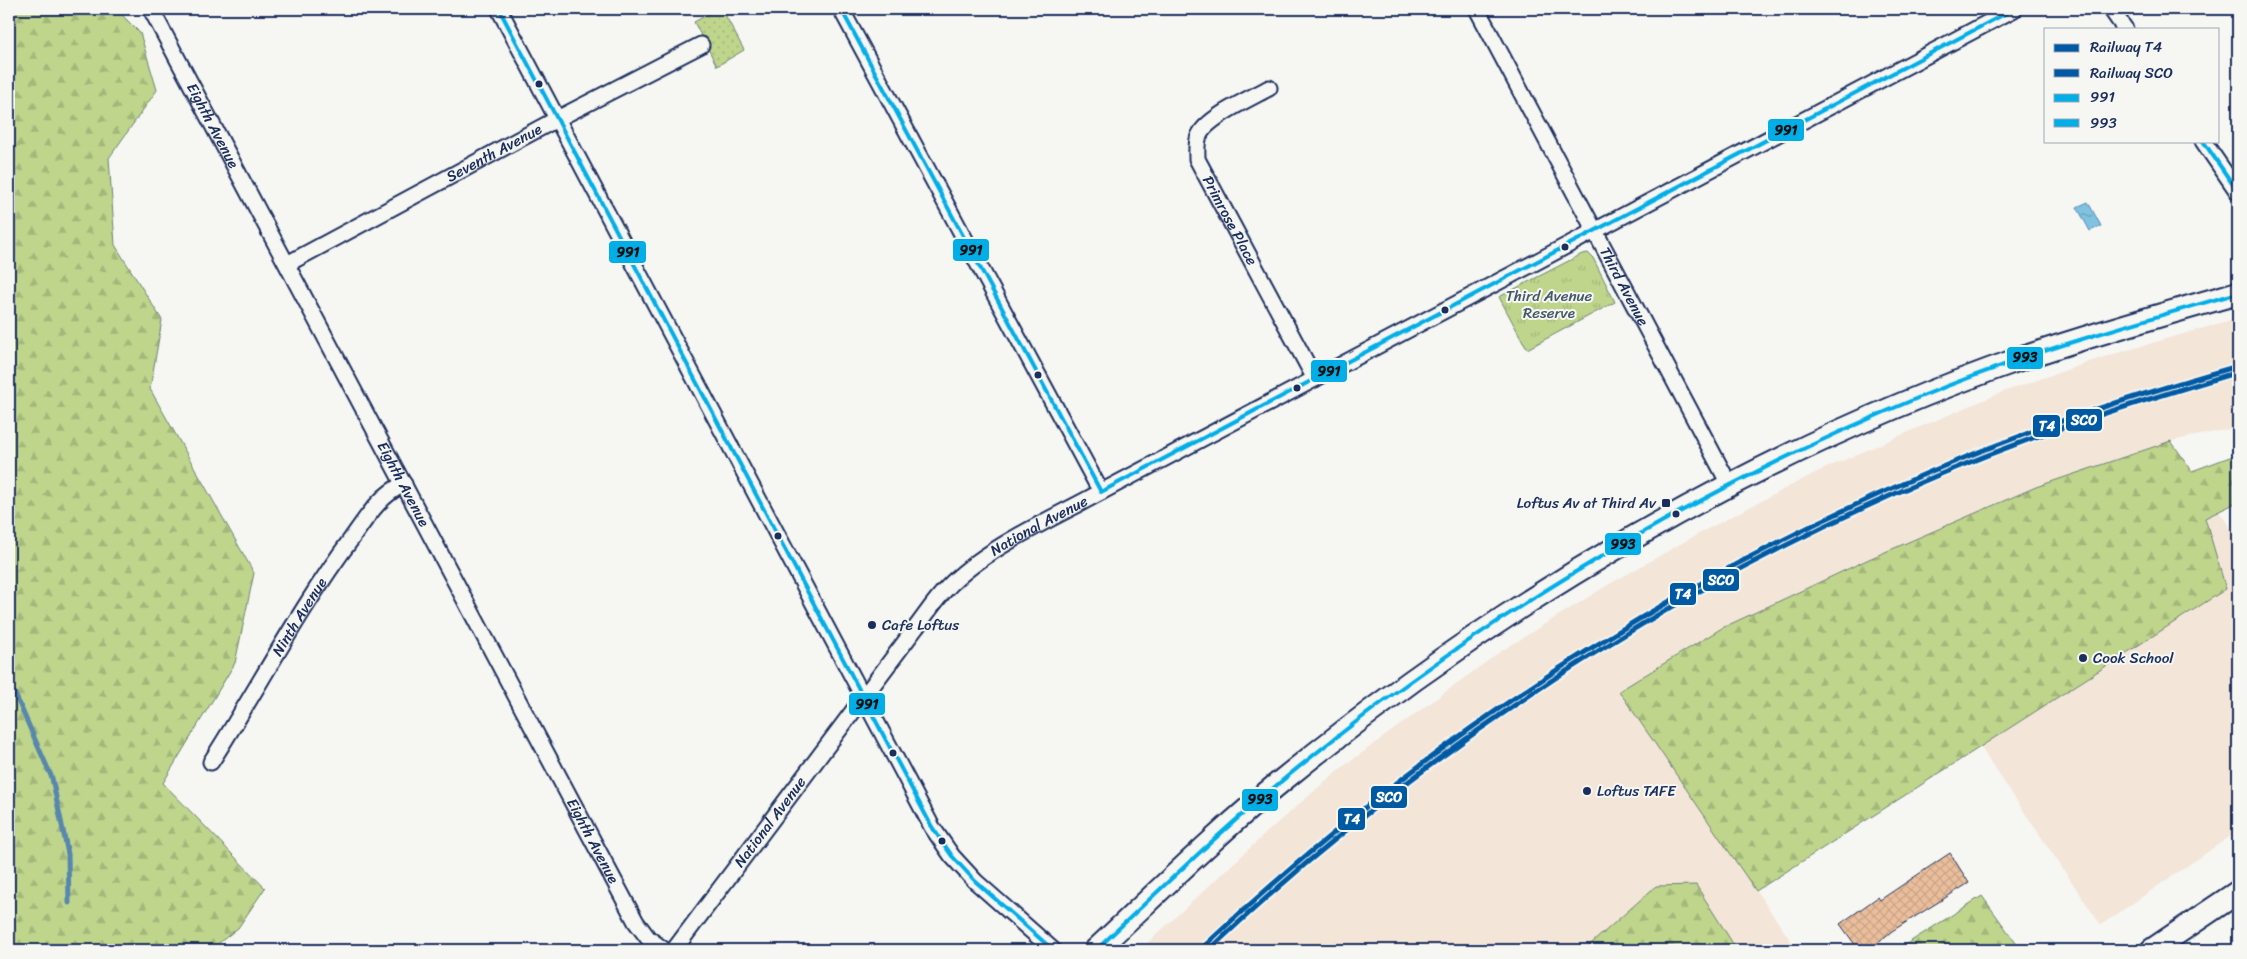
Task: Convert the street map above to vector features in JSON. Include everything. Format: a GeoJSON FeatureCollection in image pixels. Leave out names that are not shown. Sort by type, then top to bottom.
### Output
{"type":"FeatureCollection","features":[{"type":"Feature","properties":{"kind":"street","name":"Eighth Avenue"},"geometry":{"type":"LineString","coordinates":[[151,9],[636,922],[648,938],[664,950]]}},
{"type":"Feature","properties":{"kind":"street"},"geometry":{"type":"LineString","coordinates":[[499,9],[932,827],[952,856],[975,881],[1053,950]]}},
{"type":"Feature","properties":{"kind":"street"},"geometry":{"type":"LineString","coordinates":[[841,9],[1101,492]]}},
{"type":"Feature","properties":{"kind":"street","name":"Third Avenue"},"geometry":{"type":"LineString","coordinates":[[1477,9],[1729,484]]}},
{"type":"Feature","properties":{"kind":"street","name":"National Avenue"},"geometry":{"type":"LineString","coordinates":[[674,950],[948,587],[986,557],[1101,492],[2014,9]]}},
{"type":"Feature","properties":{"kind":"street"},"geometry":{"type":"LineString","coordinates":[[2111,9],[2124,28]]}},
{"type":"Feature","properties":{"kind":"street","name":"Seventh Avenue"},"geometry":{"type":"LineString","coordinates":[[287,264],[701,45]]}},
{"type":"Feature","properties":{"kind":"street","name":"Primrose Place"},"geometry":{"type":"LineString","coordinates":[[1269,88],[1204,126],[1198,137],[1197,159],[1314,379]]}},
{"type":"Feature","properties":{"kind":"street"},"geometry":{"type":"LineString","coordinates":[[2204,142],[2238,192]]}},
{"type":"Feature","properties":{"kind":"street"},"geometry":{"type":"LineString","coordinates":[[1096,950],[1206,847],[1283,779],[1394,693],[1576,571],[1729,484],[1921,397],[2019,360],[2130,324],[2238,293]]}},
{"type":"Feature","properties":{"kind":"street","name":"Ninth Avenue"},"geometry":{"type":"LineString","coordinates":[[211,762],[253,696],[282,642],[329,569],[379,502],[394,488],[404,484]]}},
{"type":"Feature","properties":{"kind":"street"},"geometry":{"type":"LineString","coordinates":[[2152,950],[2238,892]]}},
{"type":"Feature","properties":{"kind":"shaded area"},"geometry":{"type":"Polygon","coordinates":[[[2238,318],[2238,427],[2171,441],[2238,539],[2238,831],[2101,925],[1987,757],[1869,559],[1722,628],[1619,691],[1797,950],[1140,950],[1276,824],[1340,769],[1500,652],[1608,585],[1700,533],[1817,472],[1899,436],[2003,392],[2101,358],[2238,318]]]}},
{"type":"Feature","properties":{"kind":"green space"},"geometry":{"type":"Polygon","coordinates":[[[9,9],[116,9],[140,33],[157,90],[109,158],[115,245],[162,320],[150,389],[254,573],[235,663],[163,783],[265,888],[238,928],[210,950],[9,950],[9,9]]]}},
{"type":"Feature","properties":{"kind":"green space"},"geometry":{"type":"Polygon","coordinates":[[[718,9],[722,9],[744,50],[717,66],[694,22],[718,9]]]}},
{"type":"Feature","properties":{"kind":"green space","name":"Third Avenue Reserve"},"geometry":{"type":"Polygon","coordinates":[[[1588,253],[1593,258],[1615,302],[1527,349],[1499,297],[1582,254],[1588,253]]]}},
{"type":"Feature","properties":{"kind":"green space"},"geometry":{"type":"Polygon","coordinates":[[[2171,441],[2192,471],[2238,454],[2238,502],[2205,518],[2226,589],[1756,891],[1619,691],[1722,628],[1869,559],[2036,487],[2171,441]]]}},
{"type":"Feature","properties":{"kind":"green space"},"geometry":{"type":"Polygon","coordinates":[[[1696,885],[1737,950],[1584,950],[1656,886],[1696,885]]]}},
{"type":"Feature","properties":{"kind":"green space"},"geometry":{"type":"Polygon","coordinates":[[[1982,896],[2021,950],[1897,950],[1982,896]]]}},
{"type":"Feature","properties":{"kind":"water"},"geometry":{"type":"Polygon","coordinates":[[[2088,202],[2101,226],[2090,231],[2077,207],[2088,202]]]}},
{"type":"Feature","properties":{"kind":"building"},"geometry":{"type":"Polygon","coordinates":[[[1950,853],[1969,883],[1892,931],[1869,950],[1859,950],[1840,924],[1878,897],[1880,900],[1950,853]]]}},
{"type":"Feature","properties":{"kind":"waterway"},"geometry":{"type":"LineString","coordinates":[[9,687],[15,694],[52,778],[68,854],[69,903]]}},
{"type":"Feature","properties":{"kind":"rail line","name":"T4"},"geometry":{"type":"LineString","coordinates":[[1200,950],[1291,868],[1387,790],[1486,717],[1589,649],[1695,586],[1805,529],[1917,478],[2031,432],[2134,397],[2238,366]]}},
{"type":"Feature","properties":{"kind":"rail line","name":"SCO"},"geometry":{"type":"LineString","coordinates":[[1209,950],[1299,869],[1394,792],[1493,720],[1595,653],[1701,591],[1809,534],[1920,483],[2058,429],[2135,403],[2238,372]]}},
{"type":"Feature","properties":{"kind":"transit line","name":"991"},"geometry":{"type":"LineString","coordinates":[[499,9],[932,827],[952,856],[975,881],[1053,950]]}},
{"type":"Feature","properties":{"kind":"transit line","name":"991"},"geometry":{"type":"LineString","coordinates":[[841,9],[1101,492]]}},
{"type":"Feature","properties":{"kind":"transit line","name":"991"},"geometry":{"type":"LineString","coordinates":[[1101,492],[2014,9]]}},
{"type":"Feature","properties":{"kind":"transit line","name":"991"},"geometry":{"type":"LineString","coordinates":[[2204,142],[2238,192]]}},
{"type":"Feature","properties":{"kind":"transit line","name":"993"},"geometry":{"type":"LineString","coordinates":[[1096,950],[1217,837],[1334,739],[1412,680],[1492,625],[1574,573],[1658,524],[1744,478],[1831,436],[1959,381],[2078,340],[2238,293]]}},
{"type":"Feature","properties":{"kind":"place","name":"Loftus Av at Third Av"},"geometry":{"type":"Point","coordinates":[1666,503]}},
{"type":"Feature","properties":{"kind":"place","name":"Cafe Loftus"},"geometry":{"type":"Point","coordinates":[872,625]}},
{"type":"Feature","properties":{"kind":"place","name":"Cook School"},"geometry":{"type":"Point","coordinates":[2083,658]}},
{"type":"Feature","properties":{"kind":"place","name":"Loftus TAFE"},"geometry":{"type":"Point","coordinates":[1587,791]}}]}
